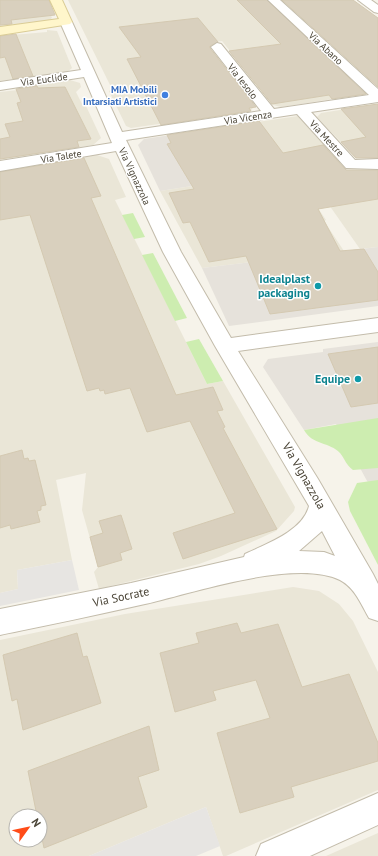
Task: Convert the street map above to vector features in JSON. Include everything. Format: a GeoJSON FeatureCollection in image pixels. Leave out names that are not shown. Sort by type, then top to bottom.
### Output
{"type":"FeatureCollection","features":[{"type":"Feature","properties":{"kind":"street","name":"Via Vignazzola"},"geometry":{"type":"LineString","coordinates":[[56,0],[119,142],[172,252],[225,346],[275,426],[321,505],[378,609]]}},
{"type":"Feature","properties":{"kind":"street","name":"Via Abano"},"geometry":{"type":"LineString","coordinates":[[274,0],[378,97]]}},
{"type":"Feature","properties":{"kind":"street"},"geometry":{"type":"LineString","coordinates":[[364,0],[378,10]]}},
{"type":"Feature","properties":{"kind":"street"},"geometry":{"type":"LineString","coordinates":[[0,31],[66,22]]}},
{"type":"Feature","properties":{"kind":"street","name":"Via Iesolo"},"geometry":{"type":"LineString","coordinates":[[217,47],[270,114]]}},
{"type":"Feature","properties":{"kind":"street","name":"Via Euclide"},"geometry":{"type":"LineString","coordinates":[[0,86],[88,73]]}},
{"type":"Feature","properties":{"kind":"street","name":"Via Vicenza"},"geometry":{"type":"LineString","coordinates":[[119,142],[270,114],[378,97]]}},
{"type":"Feature","properties":{"kind":"street","name":"Via Mestre"},"geometry":{"type":"LineString","coordinates":[[300,109],[351,165],[378,164]]}},
{"type":"Feature","properties":{"kind":"street","name":"Via Talete"},"geometry":{"type":"LineString","coordinates":[[0,166],[119,142]]}},
{"type":"Feature","properties":{"kind":"street"},"geometry":{"type":"LineString","coordinates":[[225,346],[378,325]]}},
{"type":"Feature","properties":{"kind":"street","name":"Via Socrate"},"geometry":{"type":"LineString","coordinates":[[242,568],[270,554],[310,528],[318,518],[321,505]]}},
{"type":"Feature","properties":{"kind":"street","name":"Via Socrate"},"geometry":{"type":"LineString","coordinates":[[0,622],[148,592],[242,568],[276,564],[316,563],[347,570],[364,582]]}},
{"type":"Feature","properties":{"kind":"street"},"geometry":{"type":"LineString","coordinates":[[273,856],[378,809]]}},
{"type":"Feature","properties":{"kind":"shaded area"},"geometry":{"type":"Polygon","coordinates":[[[0,0],[47,6],[52,18],[48,21],[0,27],[0,0]]]}},
{"type":"Feature","properties":{"kind":"shaded area"},"geometry":{"type":"Polygon","coordinates":[[[68,0],[266,0],[362,91],[359,95],[281,107],[273,105],[222,41],[206,43],[254,107],[250,111],[131,128],[126,126],[109,91],[112,89],[68,0]]]}},
{"type":"Feature","properties":{"kind":"shaded area"},"geometry":{"type":"Polygon","coordinates":[[[47,30],[57,31],[72,68],[67,72],[0,81],[0,36],[47,32],[47,30]]]}},
{"type":"Feature","properties":{"kind":"shaded area"},"geometry":{"type":"Polygon","coordinates":[[[70,80],[80,83],[81,87],[76,92],[83,106],[86,106],[101,138],[93,145],[0,160],[0,92],[18,90],[21,87],[70,80]]]}},
{"type":"Feature","properties":{"kind":"shaded area"},"geometry":{"type":"Polygon","coordinates":[[[378,104],[362,158],[352,154],[317,117],[321,113],[378,104]]]}},
{"type":"Feature","properties":{"kind":"shaded area"},"geometry":{"type":"Polygon","coordinates":[[[298,116],[341,163],[293,171],[326,220],[324,221],[344,251],[202,268],[160,191],[263,175],[231,126],[298,116]]]}},
{"type":"Feature","properties":{"kind":"shaded area"},"geometry":{"type":"Polygon","coordinates":[[[231,126],[263,175],[160,191],[138,145],[144,139],[231,126]]]}},
{"type":"Feature","properties":{"kind":"shaded area"},"geometry":{"type":"Polygon","coordinates":[[[97,155],[109,159],[126,197],[115,200],[207,384],[223,381],[295,507],[294,511],[276,531],[221,556],[199,564],[99,589],[94,572],[98,567],[82,510],[86,473],[56,480],[72,560],[17,570],[18,589],[0,593],[0,172],[97,155]]]}},
{"type":"Feature","properties":{"kind":"shaded area"},"geometry":{"type":"Polygon","coordinates":[[[346,169],[348,171],[378,170],[378,247],[360,249],[308,175],[346,169]]]}},
{"type":"Feature","properties":{"kind":"shaded area","name":"Idealplast packaging"},"geometry":{"type":"Polygon","coordinates":[[[378,247],[378,306],[229,326],[202,268],[378,247]]]}},
{"type":"Feature","properties":{"kind":"shaded area"},"geometry":{"type":"Polygon","coordinates":[[[378,342],[378,501],[336,424],[304,430],[263,367],[268,359],[323,352],[323,349],[378,342]]]}},
{"type":"Feature","properties":{"kind":"shaded area"},"geometry":{"type":"Polygon","coordinates":[[[72,560],[79,590],[0,606],[0,593],[18,589],[17,570],[72,560]]]}},
{"type":"Feature","properties":{"kind":"shaded area"},"geometry":{"type":"Polygon","coordinates":[[[293,587],[319,591],[339,604],[353,621],[378,672],[378,790],[226,856],[223,856],[206,807],[89,856],[0,856],[0,640],[125,614],[293,587]]]}},
{"type":"Feature","properties":{"kind":"shaded area"},"geometry":{"type":"Polygon","coordinates":[[[206,807],[220,846],[196,856],[89,856],[206,807]]]}},
{"type":"Feature","properties":{"kind":"shaded area"},"geometry":{"type":"Polygon","coordinates":[[[378,833],[378,856],[326,856],[378,833]]]}},
{"type":"Feature","properties":{"kind":"green space"},"geometry":{"type":"Polygon","coordinates":[[[133,213],[145,237],[134,239],[122,215],[133,213]]]}},
{"type":"Feature","properties":{"kind":"green space"},"geometry":{"type":"Polygon","coordinates":[[[153,253],[187,318],[175,321],[142,255],[153,253]]]}},
{"type":"Feature","properties":{"kind":"green space"},"geometry":{"type":"Polygon","coordinates":[[[199,339],[223,381],[207,384],[186,342],[199,339]]]}},
{"type":"Feature","properties":{"kind":"green space"},"geometry":{"type":"Polygon","coordinates":[[[378,418],[378,468],[353,470],[336,449],[316,441],[307,435],[304,430],[378,418]]]}},
{"type":"Feature","properties":{"kind":"green space"},"geometry":{"type":"Polygon","coordinates":[[[378,480],[378,565],[350,511],[348,502],[357,483],[378,480]]]}},
{"type":"Feature","properties":{"kind":"building"},"geometry":{"type":"Polygon","coordinates":[[[0,0],[49,0],[55,15],[11,20],[12,24],[0,25],[0,0]]]}},
{"type":"Feature","properties":{"kind":"building"},"geometry":{"type":"Polygon","coordinates":[[[237,0],[267,0],[366,94],[332,99],[329,95],[272,104],[229,51],[281,44],[237,0]]]}},
{"type":"Feature","properties":{"kind":"building"},"geometry":{"type":"Polygon","coordinates":[[[282,0],[353,0],[378,18],[378,87],[282,0]]]}},
{"type":"Feature","properties":{"kind":"building"},"geometry":{"type":"Polygon","coordinates":[[[198,18],[218,42],[210,46],[210,48],[256,107],[249,108],[251,111],[161,125],[127,59],[141,57],[119,27],[198,18]]]}},
{"type":"Feature","properties":{"kind":"building"},"geometry":{"type":"Polygon","coordinates":[[[16,34],[33,76],[13,79],[5,57],[0,58],[0,36],[16,34]]]}},
{"type":"Feature","properties":{"kind":"building"},"geometry":{"type":"Polygon","coordinates":[[[37,86],[38,88],[65,87],[91,139],[77,141],[79,147],[0,159],[0,139],[10,137],[5,124],[23,121],[17,103],[21,102],[16,89],[37,86]]]}},
{"type":"Feature","properties":{"kind":"building"},"geometry":{"type":"Polygon","coordinates":[[[378,104],[378,158],[356,158],[341,142],[366,137],[341,109],[378,104]]]}},
{"type":"Feature","properties":{"kind":"building"},"geometry":{"type":"Polygon","coordinates":[[[259,121],[283,153],[323,145],[346,170],[378,170],[378,199],[318,209],[340,251],[364,249],[378,272],[378,300],[270,314],[246,256],[209,262],[190,222],[183,223],[169,193],[194,189],[167,144],[171,143],[167,135],[259,121]]]}},
{"type":"Feature","properties":{"kind":"building"},"geometry":{"type":"Polygon","coordinates":[[[84,158],[101,196],[91,198],[176,395],[213,387],[223,410],[217,411],[225,427],[223,428],[277,529],[183,559],[173,533],[235,513],[190,421],[147,432],[130,388],[105,394],[104,390],[100,391],[99,388],[87,391],[30,215],[0,220],[0,172],[84,158]]]}},
{"type":"Feature","properties":{"kind":"building","name":"Equipe"},"geometry":{"type":"Polygon","coordinates":[[[378,347],[378,403],[351,407],[328,354],[378,347]]]}},
{"type":"Feature","properties":{"kind":"building"},"geometry":{"type":"Polygon","coordinates":[[[22,450],[24,459],[28,458],[29,461],[35,460],[46,505],[41,506],[41,510],[37,511],[40,522],[11,529],[10,525],[0,528],[0,456],[22,450]]]}},
{"type":"Feature","properties":{"kind":"building"},"geometry":{"type":"Polygon","coordinates":[[[121,515],[132,549],[120,553],[122,560],[98,567],[90,537],[103,533],[99,521],[121,515]]]}},
{"type":"Feature","properties":{"kind":"building"},"geometry":{"type":"Polygon","coordinates":[[[237,623],[241,633],[278,624],[302,687],[349,674],[378,743],[378,761],[291,787],[294,797],[240,813],[217,733],[270,718],[256,680],[213,691],[216,700],[175,712],[160,653],[199,643],[196,633],[237,623]]]}},
{"type":"Feature","properties":{"kind":"building"},"geometry":{"type":"Polygon","coordinates":[[[77,633],[83,657],[87,656],[101,703],[23,730],[17,699],[12,701],[3,655],[77,633]]]}},
{"type":"Feature","properties":{"kind":"building"},"geometry":{"type":"Polygon","coordinates":[[[149,726],[159,770],[138,777],[147,807],[48,846],[48,808],[35,808],[28,771],[149,726]]]}},
{"type":"Feature","properties":{"kind":"place","name":"MIA Mobili Intarsiati Artistici"},"geometry":{"type":"Point","coordinates":[165,95]}},
{"type":"Feature","properties":{"kind":"place","name":"Idealplast packaging"},"geometry":{"type":"Point","coordinates":[318,286]}},
{"type":"Feature","properties":{"kind":"place","name":"Equipe"},"geometry":{"type":"Point","coordinates":[358,379]}}]}
